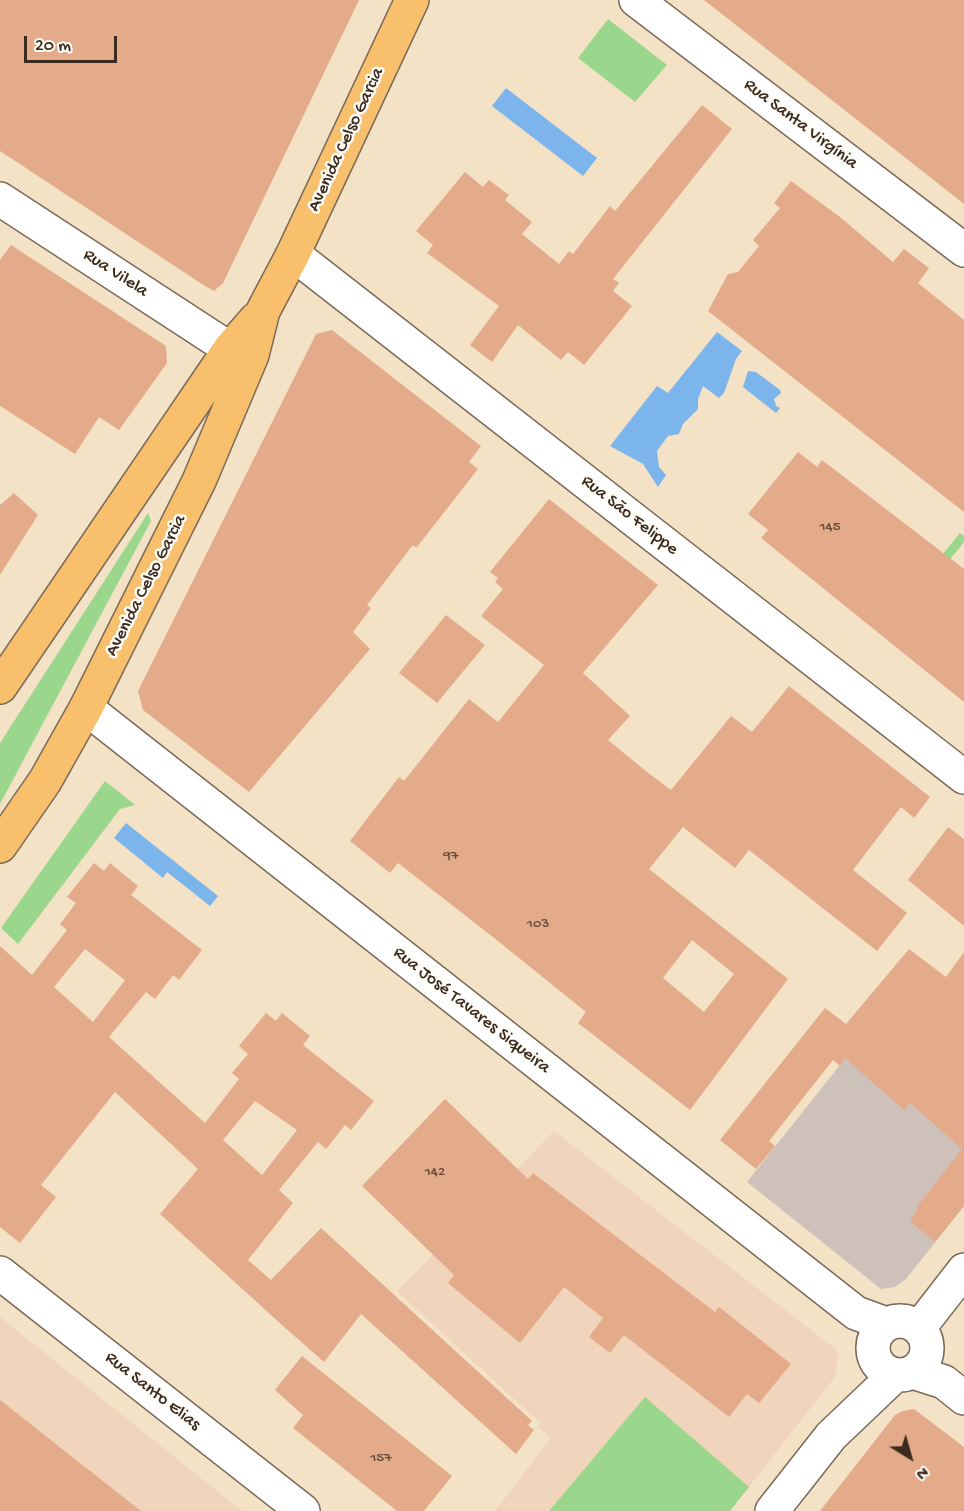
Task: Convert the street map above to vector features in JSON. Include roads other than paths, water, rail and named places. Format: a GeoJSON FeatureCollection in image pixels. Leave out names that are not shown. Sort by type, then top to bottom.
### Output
{"type":"FeatureCollection","features":[{"type":"Feature","properties":{"kind":"main road","name":"Avenida Celso Garcia"},"geometry":{"type":"LineString","coordinates":[[0,687],[230,349],[263,311],[293,254],[412,0]]}},
{"type":"Feature","properties":{"kind":"main road","name":"Avenida Celso Garcia"},"geometry":{"type":"LineString","coordinates":[[0,846],[45,781],[86,708],[200,481],[252,355],[263,311]]}},
{"type":"Feature","properties":{"kind":"main road"},"geometry":{"type":"LineString","coordinates":[[162,449],[176,451],[186,456],[200,481]]}},
{"type":"Feature","properties":{"kind":"street","name":"Rua Santa Virgínia"},"geometry":{"type":"LineString","coordinates":[[636,0],[964,250]]}},
{"type":"Feature","properties":{"kind":"street","name":"Rua Vilela"},"geometry":{"type":"LineString","coordinates":[[0,199],[230,349]]}},
{"type":"Feature","properties":{"kind":"street","name":"Rua São Felippe"},"geometry":{"type":"LineString","coordinates":[[293,254],[964,777]]}},
{"type":"Feature","properties":{"kind":"street","name":"Rua José Tavares Siqueira"},"geometry":{"type":"LineString","coordinates":[[86,708],[872,1326]]}},
{"type":"Feature","properties":{"kind":"street"},"geometry":{"type":"LineString","coordinates":[[772,1511],[831,1436],[927,1368],[964,1270]]}},
{"type":"Feature","properties":{"kind":"street","name":"Rua Santo Elias"},"geometry":{"type":"LineString","coordinates":[[0,1273],[303,1511]]}},
{"type":"Feature","properties":{"kind":"street"},"geometry":{"type":"LineString","coordinates":[[903,1320],[927,1368],[879,1366],[872,1350],[872,1326],[903,1320]]}},
{"type":"Feature","properties":{"kind":"water"},"geometry":{"type":"Polygon","coordinates":[[[506,88],[597,158],[583,176],[492,106],[506,88]]]}},
{"type":"Feature","properties":{"kind":"water"},"geometry":{"type":"Polygon","coordinates":[[[717,332],[742,351],[736,359],[724,393],[719,398],[703,386],[698,399],[698,409],[683,424],[679,434],[668,436],[657,451],[659,467],[666,475],[658,487],[643,464],[610,446],[657,386],[668,393],[717,332]]]}},
{"type":"Feature","properties":{"kind":"water"},"geometry":{"type":"Polygon","coordinates":[[[748,371],[756,372],[780,390],[781,393],[774,399],[776,406],[780,408],[776,413],[743,387],[748,371]]]}},
{"type":"Feature","properties":{"kind":"water"},"geometry":{"type":"Polygon","coordinates":[[[126,823],[218,896],[210,906],[167,872],[163,878],[114,838],[126,823]]]}}]}
